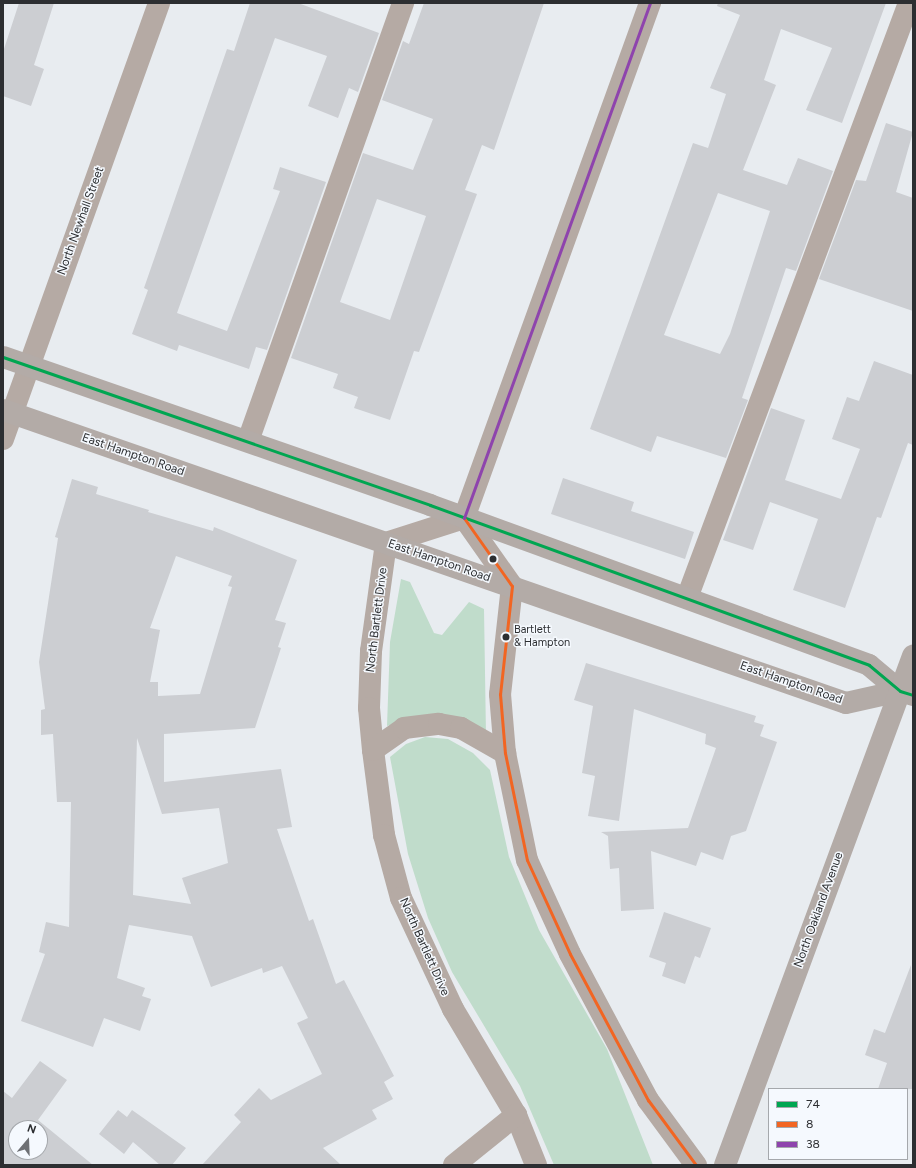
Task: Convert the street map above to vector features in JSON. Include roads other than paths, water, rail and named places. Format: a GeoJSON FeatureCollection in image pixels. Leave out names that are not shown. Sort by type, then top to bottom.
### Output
{"type":"FeatureCollection","features":[{"type":"Feature","properties":{"kind":"main road"},"geometry":{"type":"LineString","coordinates":[[3,357],[248,441],[687,598],[869,665],[906,693]]}},
{"type":"Feature","properties":{"kind":"main road","name":"East Hampton Road"},"geometry":{"type":"LineString","coordinates":[[8,411],[846,702],[906,693]]}},
{"type":"Feature","properties":{"kind":"main road","name":"North Oakland Avenue"},"geometry":{"type":"LineString","coordinates":[[725,1165],[906,693],[913,656]]}},
{"type":"Feature","properties":{"kind":"street","name":"North Newhall Street"},"geometry":{"type":"LineString","coordinates":[[3,439],[8,411],[29,366],[159,3]]}},
{"type":"Feature","properties":{"kind":"street"},"geometry":{"type":"LineString","coordinates":[[248,441],[403,3]]}},
{"type":"Feature","properties":{"kind":"street"},"geometry":{"type":"LineString","coordinates":[[464,518],[650,3]]}},
{"type":"Feature","properties":{"kind":"street"},"geometry":{"type":"LineString","coordinates":[[687,598],[909,3]]}},
{"type":"Feature","properties":{"kind":"street"},"geometry":{"type":"LineString","coordinates":[[386,543],[464,518]]}},
{"type":"Feature","properties":{"kind":"street"},"geometry":{"type":"LineString","coordinates":[[464,518],[512,586],[500,694],[505,753],[527,860],[570,954],[648,1100],[696,1165]]}},
{"type":"Feature","properties":{"kind":"street","name":"North Bartlett Drive"},"geometry":{"type":"LineString","coordinates":[[386,543],[371,651],[369,708],[384,835],[401,898],[452,1009],[516,1115],[536,1165]]}},
{"type":"Feature","properties":{"kind":"street"},"geometry":{"type":"LineString","coordinates":[[373,750],[404,728],[439,724],[461,728],[505,753]]}},
{"type":"Feature","properties":{"kind":"street"},"geometry":{"type":"LineString","coordinates":[[454,1165],[516,1115]]}},
{"type":"Feature","properties":{"kind":"place","name":"Bartlett & Hampton"},"geometry":{"type":"Point","coordinates":[506,637]}}]}
